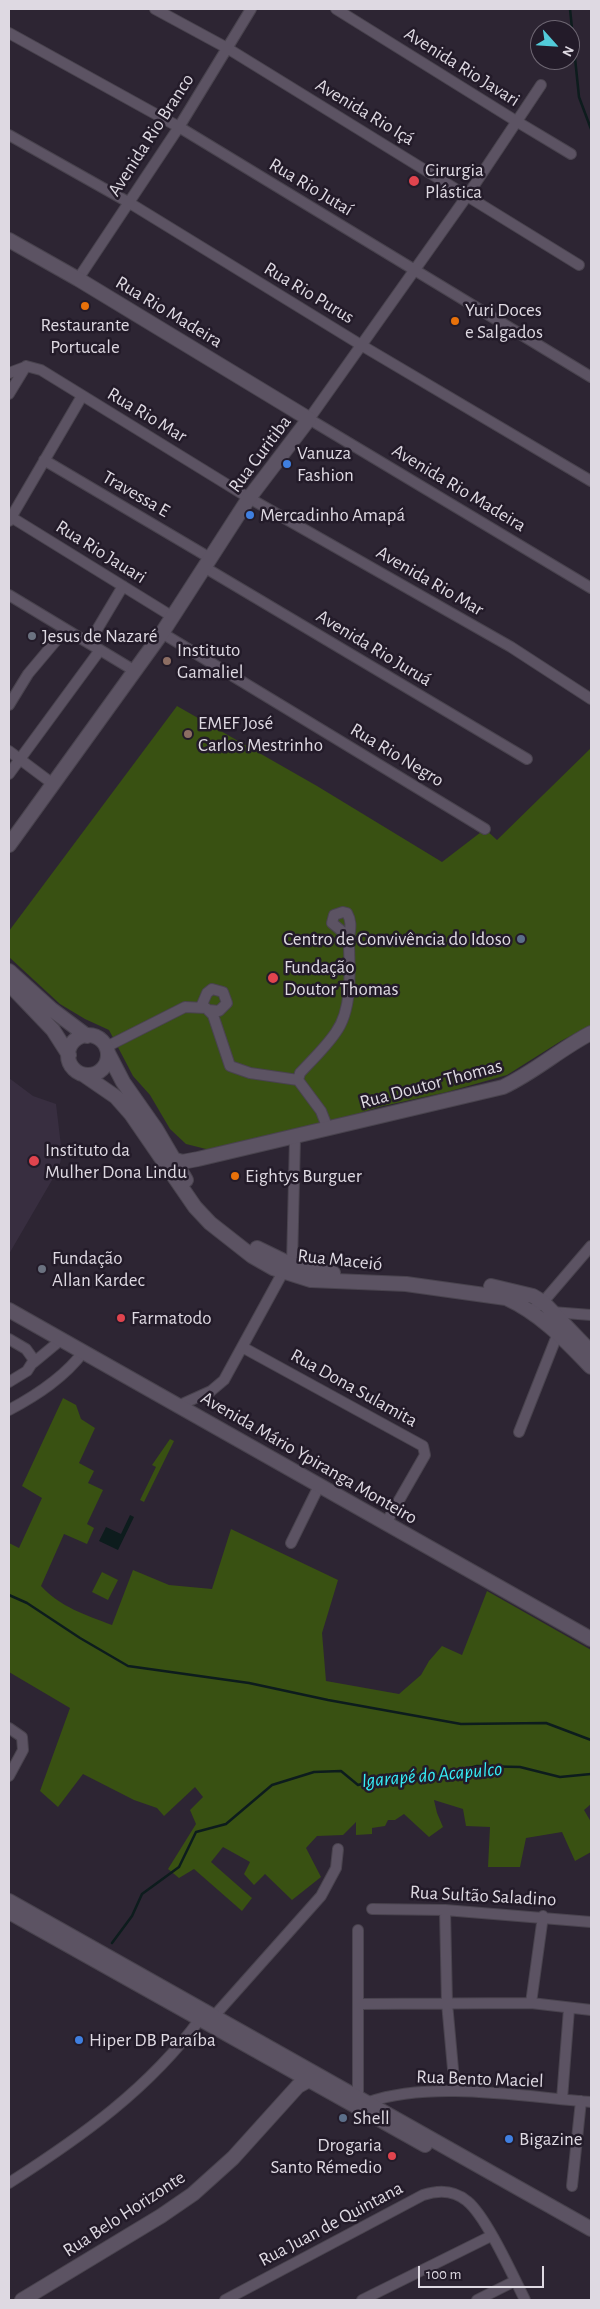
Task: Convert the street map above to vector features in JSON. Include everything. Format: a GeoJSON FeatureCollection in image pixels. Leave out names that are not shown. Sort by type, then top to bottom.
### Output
{"type":"FeatureCollection","features":[{"type":"Feature","properties":{"kind":"main road","name":"Rua Rio Madeira"},"geometry":{"type":"LineString","coordinates":[[9,240],[78,279],[309,419]]}},
{"type":"Feature","properties":{"kind":"main road","name":"Rua Curitiba"},"geometry":{"type":"LineString","coordinates":[[9,845],[162,633],[249,498],[309,419]]}},
{"type":"Feature","properties":{"kind":"main road"},"geometry":{"type":"LineString","coordinates":[[9,971],[51,1009],[87,1036],[99,1038],[107,1050],[105,1065],[101,1070],[90,1075],[74,1069],[69,1055],[48,1024],[9,984]]}},
{"type":"Feature","properties":{"kind":"main road","name":"Rua Doutor Thomas"},"geometry":{"type":"LineString","coordinates":[[162,1151],[174,1160],[182,1162],[295,1138],[503,1087],[531,1072],[563,1048],[591,1033]]}},
{"type":"Feature","properties":{"kind":"main road"},"geometry":{"type":"LineString","coordinates":[[69,1055],[74,1042],[87,1036]]}},
{"type":"Feature","properties":{"kind":"main road","name":"Rua Maceió"},"geometry":{"type":"LineString","coordinates":[[107,1050],[123,1082],[195,1206],[210,1223],[252,1256],[288,1268],[321,1272],[396,1275],[486,1285],[522,1292],[548,1307],[591,1352]]}},
{"type":"Feature","properties":{"kind":"main road","name":"Rua Maceió"},"geometry":{"type":"LineString","coordinates":[[84,1074],[116,1097],[162,1151]]}},
{"type":"Feature","properties":{"kind":"main road","name":"Rua Doutor Thomas"},"geometry":{"type":"LineString","coordinates":[[162,1151],[205,1157]]}},
{"type":"Feature","properties":{"kind":"main road"},"geometry":{"type":"LineString","coordinates":[[185,1179],[192,1166],[205,1157]]}},
{"type":"Feature","properties":{"kind":"main road","name":"Rua Maceió"},"geometry":{"type":"LineString","coordinates":[[174,1160],[202,1202],[238,1235],[288,1268],[311,1280],[406,1284],[506,1298],[531,1311],[558,1333],[591,1367]]}},
{"type":"Feature","properties":{"kind":"main road","name":"Avenida Mário Ypiranga Monteiro"},"geometry":{"type":"LineString","coordinates":[[9,1310],[591,1638]]}},
{"type":"Feature","properties":{"kind":"main road"},"geometry":{"type":"LineString","coordinates":[[9,1901],[364,2100],[591,2239]]}},
{"type":"Feature","properties":{"kind":"main road"},"geometry":{"type":"LineString","coordinates":[[9,1912],[294,2072],[591,2229]]}},
{"type":"Feature","properties":{"kind":"main road","name":"Rua Belo Horizonte"},"geometry":{"type":"LineString","coordinates":[[281,2106],[292,2084],[294,2072]]}},
{"type":"Feature","properties":{"kind":"main road","name":"Rua Belo Horizonte"},"geometry":{"type":"LineString","coordinates":[[22,2300],[161,2216],[193,2194],[232,2158],[298,2086],[310,2080]]}},
{"type":"Feature","properties":{"kind":"street","name":"Avenida Rio Içá"},"geometry":{"type":"LineString","coordinates":[[155,9],[227,48],[579,265]]}},
{"type":"Feature","properties":{"kind":"street","name":"Avenida Rio Branco"},"geometry":{"type":"LineString","coordinates":[[78,279],[179,127],[251,9]]}},
{"type":"Feature","properties":{"kind":"street","name":"Avenida Rio Javari"},"geometry":{"type":"LineString","coordinates":[[336,9],[516,122],[571,154]]}},
{"type":"Feature","properties":{"kind":"street","name":"Rua Rio Jutaí"},"geometry":{"type":"LineString","coordinates":[[9,33],[179,127],[591,377]]}},
{"type":"Feature","properties":{"kind":"street","name":"Rua Curitiba"},"geometry":{"type":"LineString","coordinates":[[309,419],[467,196],[541,85]]}},
{"type":"Feature","properties":{"kind":"street","name":"Rua Rio Purus"},"geometry":{"type":"LineString","coordinates":[[9,135],[128,202],[361,345],[591,481]]}},
{"type":"Feature","properties":{"kind":"street"},"geometry":{"type":"LineString","coordinates":[[9,372],[26,366]]}},
{"type":"Feature","properties":{"kind":"street"},"geometry":{"type":"LineString","coordinates":[[9,394],[26,366]]}},
{"type":"Feature","properties":{"kind":"street","name":"Rua Rio Mar"},"geometry":{"type":"LineString","coordinates":[[26,366],[41,370],[249,498]]}},
{"type":"Feature","properties":{"kind":"street"},"geometry":{"type":"LineString","coordinates":[[10,519],[82,396]]}},
{"type":"Feature","properties":{"kind":"street","name":"Avenida Rio Madeira"},"geometry":{"type":"LineString","coordinates":[[309,419],[591,588]]}},
{"type":"Feature","properties":{"kind":"street","name":"Travessa E"},"geometry":{"type":"LineString","coordinates":[[44,460],[207,562]]}},
{"type":"Feature","properties":{"kind":"street","name":"Avenida Rio Mar"},"geometry":{"type":"LineString","coordinates":[[249,498],[511,647],[591,699]]}},
{"type":"Feature","properties":{"kind":"street","name":"Rua Rio Jauari"},"geometry":{"type":"LineString","coordinates":[[10,519],[173,617]]}},
{"type":"Feature","properties":{"kind":"street","name":"Avenida Rio Juruá"},"geometry":{"type":"LineString","coordinates":[[207,562],[527,759]]}},
{"type":"Feature","properties":{"kind":"street"},"geometry":{"type":"LineString","coordinates":[[88,643],[123,586]]}},
{"type":"Feature","properties":{"kind":"street"},"geometry":{"type":"LineString","coordinates":[[9,595],[135,671]]}},
{"type":"Feature","properties":{"kind":"street"},"geometry":{"type":"LineString","coordinates":[[9,705],[28,674],[65,630]]}},
{"type":"Feature","properties":{"kind":"street","name":"Rua Rio Negro"},"geometry":{"type":"LineString","coordinates":[[162,633],[485,829]]}},
{"type":"Feature","properties":{"kind":"street"},"geometry":{"type":"LineString","coordinates":[[9,774],[100,650]]}},
{"type":"Feature","properties":{"kind":"street"},"geometry":{"type":"LineString","coordinates":[[9,751],[53,784]]}},
{"type":"Feature","properties":{"kind":"street"},"geometry":{"type":"LineString","coordinates":[[298,1080],[300,1073],[337,1031],[346,1012],[349,958],[348,937]]}},
{"type":"Feature","properties":{"kind":"street"},"geometry":{"type":"LineString","coordinates":[[107,1050],[185,1008],[205,1008],[213,1015],[230,1066],[250,1073],[298,1080],[320,1111],[328,1129]]}},
{"type":"Feature","properties":{"kind":"street"},"geometry":{"type":"LineString","coordinates":[[180,1405],[211,1391],[224,1380],[288,1268],[295,1138]]}},
{"type":"Feature","properties":{"kind":"street"},"geometry":{"type":"LineString","coordinates":[[548,1307],[591,1246]]}},
{"type":"Feature","properties":{"kind":"street"},"geometry":{"type":"LineString","coordinates":[[531,1311],[548,1307],[591,1315]]}},
{"type":"Feature","properties":{"kind":"street"},"geometry":{"type":"LineString","coordinates":[[519,1432],[558,1333]]}},
{"type":"Feature","properties":{"kind":"street"},"geometry":{"type":"LineString","coordinates":[[9,1339],[26,1349],[33,1357],[33,1363]]}},
{"type":"Feature","properties":{"kind":"street"},"geometry":{"type":"LineString","coordinates":[[9,1382],[27,1371],[33,1363],[62,1339]]}},
{"type":"Feature","properties":{"kind":"street","name":"Rua Dona Sulamita"},"geometry":{"type":"LineString","coordinates":[[244,1348],[423,1446],[425,1455],[386,1523]]}},
{"type":"Feature","properties":{"kind":"street"},"geometry":{"type":"LineString","coordinates":[[9,1410],[38,1394],[74,1365],[84,1351]]}},
{"type":"Feature","properties":{"kind":"street"},"geometry":{"type":"LineString","coordinates":[[291,1543],[319,1486]]}},
{"type":"Feature","properties":{"kind":"street"},"geometry":{"type":"LineString","coordinates":[[9,1728],[22,1737],[24,1746],[9,1776]]}},
{"type":"Feature","properties":{"kind":"street"},"geometry":{"type":"LineString","coordinates":[[215,2015],[321,1896],[336,1868],[338,1849]]}},
{"type":"Feature","properties":{"kind":"street","name":"Rua Sultão Saladino"},"geometry":{"type":"LineString","coordinates":[[372,1908],[543,1916],[591,1922]]}},
{"type":"Feature","properties":{"kind":"street"},"geometry":{"type":"LineString","coordinates":[[446,1910],[447,2003],[455,2091]]}},
{"type":"Feature","properties":{"kind":"street"},"geometry":{"type":"LineString","coordinates":[[531,2003],[543,1916]]}},
{"type":"Feature","properties":{"kind":"street"},"geometry":{"type":"LineString","coordinates":[[358,1930],[359,2004],[364,2100]]}},
{"type":"Feature","properties":{"kind":"street"},"geometry":{"type":"LineString","coordinates":[[359,2004],[531,2003],[569,2009],[591,2010]]}},
{"type":"Feature","properties":{"kind":"street"},"geometry":{"type":"LineString","coordinates":[[562,2099],[569,2009]]}},
{"type":"Feature","properties":{"kind":"street"},"geometry":{"type":"LineString","coordinates":[[9,2183],[105,2117],[146,2082],[181,2045],[200,2019]]}},
{"type":"Feature","properties":{"kind":"street","name":"Rua Bento Maciel"},"geometry":{"type":"LineString","coordinates":[[364,2100],[398,2094],[455,2091],[586,2102]]}},
{"type":"Feature","properties":{"kind":"street"},"geometry":{"type":"LineString","coordinates":[[572,2186],[586,2102]]}},
{"type":"Feature","properties":{"kind":"street","name":"Rua Juan de Quintana"},"geometry":{"type":"LineString","coordinates":[[224,2300],[243,2296],[424,2195],[434,2192],[457,2195],[467,2200],[491,2236]]}},
{"type":"Feature","properties":{"kind":"street"},"geometry":{"type":"LineString","coordinates":[[362,2300],[491,2236],[525,2300]]}},
{"type":"Feature","properties":{"kind":"street"},"geometry":{"type":"LineString","coordinates":[[477,2300],[515,2281]]}},
{"type":"Feature","properties":{"kind":"shaded area","name":"Instituto da Mulher Dona Lindu"},"geometry":{"type":"Polygon","coordinates":[[[9,1078],[33,1096],[56,1104],[62,1154],[59,1168],[9,1254],[9,1078]]]}},
{"type":"Feature","properties":{"kind":"shaded area"},"geometry":{"type":"Polygon","coordinates":[[[130,1515],[134,1517],[118,1550],[99,1541],[106,1527],[121,1534],[130,1515]]]}},
{"type":"Feature","properties":{"kind":"green space"},"geometry":{"type":"Polygon","coordinates":[[[177,706],[317,786],[442,862],[485,829],[497,840],[591,748],[591,1025],[561,1041],[507,1075],[447,1092],[379,1107],[281,1138],[210,1150],[186,1144],[170,1129],[150,1095],[133,1076],[109,1030],[85,1019],[60,1004],[9,957],[9,931],[177,706]]]}},
{"type":"Feature","properties":{"kind":"green space"},"geometry":{"type":"Polygon","coordinates":[[[63,1398],[76,1405],[81,1419],[95,1428],[79,1463],[94,1471],[88,1483],[103,1490],[87,1524],[94,1528],[87,1544],[64,1534],[41,1586],[56,1600],[74,1610],[112,1625],[133,1570],[169,1585],[212,1589],[231,1529],[338,1580],[322,1633],[326,1681],[399,1694],[421,1675],[429,1661],[442,1646],[462,1655],[487,1591],[591,1650],[591,1804],[584,1810],[591,1822],[591,1852],[575,1861],[562,1832],[526,1838],[520,1867],[488,1867],[490,1827],[466,1826],[463,1809],[434,1800],[443,1827],[429,1837],[404,1814],[395,1820],[388,1820],[385,1826],[372,1828],[372,1834],[356,1835],[356,1822],[343,1835],[317,1836],[306,1848],[321,1877],[292,1900],[265,1874],[254,1885],[244,1874],[250,1862],[223,1847],[211,1862],[252,1898],[242,1911],[194,1869],[179,1878],[168,1869],[196,1824],[190,1810],[203,1797],[195,1787],[164,1816],[157,1808],[134,1800],[83,1774],[58,1807],[40,1791],[70,1708],[9,1672],[9,1543],[19,1548],[42,1498],[22,1486],[63,1398]]]}},
{"type":"Feature","properties":{"kind":"green space"},"geometry":{"type":"Polygon","coordinates":[[[170,1439],[174,1441],[144,1502],[140,1500],[156,1467],[152,1465],[170,1439]]]}},
{"type":"Feature","properties":{"kind":"green space"},"geometry":{"type":"Polygon","coordinates":[[[102,1572],[118,1580],[108,1600],[92,1592],[102,1572]]]}},
{"type":"Feature","properties":{"kind":"waterway"},"geometry":{"type":"LineString","coordinates":[[570,9],[579,97],[591,129]]}},
{"type":"Feature","properties":{"kind":"waterway"},"geometry":{"type":"LineString","coordinates":[[9,1595],[27,1603],[80,1638],[128,1666],[249,1683],[328,1700],[461,1724],[546,1723],[591,1740]]}},
{"type":"Feature","properties":{"kind":"waterway","name":"Igarapé do Acapulco"},"geometry":{"type":"LineString","coordinates":[[112,1943],[132,1916],[142,1894],[179,1867],[196,1832],[226,1824],[272,1785],[314,1772],[341,1771],[358,1785],[397,1774],[436,1777],[477,1766],[520,1767],[560,1777],[591,1774]]}},
{"type":"Feature","properties":{"kind":"place","name":"Cirurgia Plástica"},"geometry":{"type":"Point","coordinates":[414,181]}},
{"type":"Feature","properties":{"kind":"place","name":"Restaurante Portucale"},"geometry":{"type":"Point","coordinates":[85,306]}},
{"type":"Feature","properties":{"kind":"place","name":"Yuri Doces e Salgados"},"geometry":{"type":"Point","coordinates":[455,321]}},
{"type":"Feature","properties":{"kind":"place","name":"Vanuza Fashion"},"geometry":{"type":"Point","coordinates":[287,464]}},
{"type":"Feature","properties":{"kind":"place","name":"Mercadinho Amapá"},"geometry":{"type":"Point","coordinates":[250,515]}},
{"type":"Feature","properties":{"kind":"place","name":"Jesus de Nazaré"},"geometry":{"type":"Point","coordinates":[32,636]}},
{"type":"Feature","properties":{"kind":"place","name":"Instituto Gamaliel"},"geometry":{"type":"Point","coordinates":[167,661]}},
{"type":"Feature","properties":{"kind":"place","name":"EMEF José Carlos Mestrinho"},"geometry":{"type":"Point","coordinates":[188,734]}},
{"type":"Feature","properties":{"kind":"place","name":"Centro de Convivência do Idoso"},"geometry":{"type":"Point","coordinates":[521,939]}},
{"type":"Feature","properties":{"kind":"place","name":"Fundação Doutor Thomas"},"geometry":{"type":"Point","coordinates":[273,978]}},
{"type":"Feature","properties":{"kind":"place","name":"Instituto da Mulher Dona Lindu"},"geometry":{"type":"Point","coordinates":[34,1161]}},
{"type":"Feature","properties":{"kind":"place","name":"Eightys Burguer"},"geometry":{"type":"Point","coordinates":[235,1176]}},
{"type":"Feature","properties":{"kind":"place","name":"Fundação Allan Kardec"},"geometry":{"type":"Point","coordinates":[42,1269]}},
{"type":"Feature","properties":{"kind":"place","name":"Farmatodo"},"geometry":{"type":"Point","coordinates":[121,1318]}},
{"type":"Feature","properties":{"kind":"place","name":"Hiper DB Paraíba"},"geometry":{"type":"Point","coordinates":[79,2040]}},
{"type":"Feature","properties":{"kind":"place","name":"Shell"},"geometry":{"type":"Point","coordinates":[343,2118]}},
{"type":"Feature","properties":{"kind":"place","name":"Bigazine"},"geometry":{"type":"Point","coordinates":[509,2139]}},
{"type":"Feature","properties":{"kind":"place","name":"Drogaria Santo Rémedio"},"geometry":{"type":"Point","coordinates":[392,2156]}}]}
